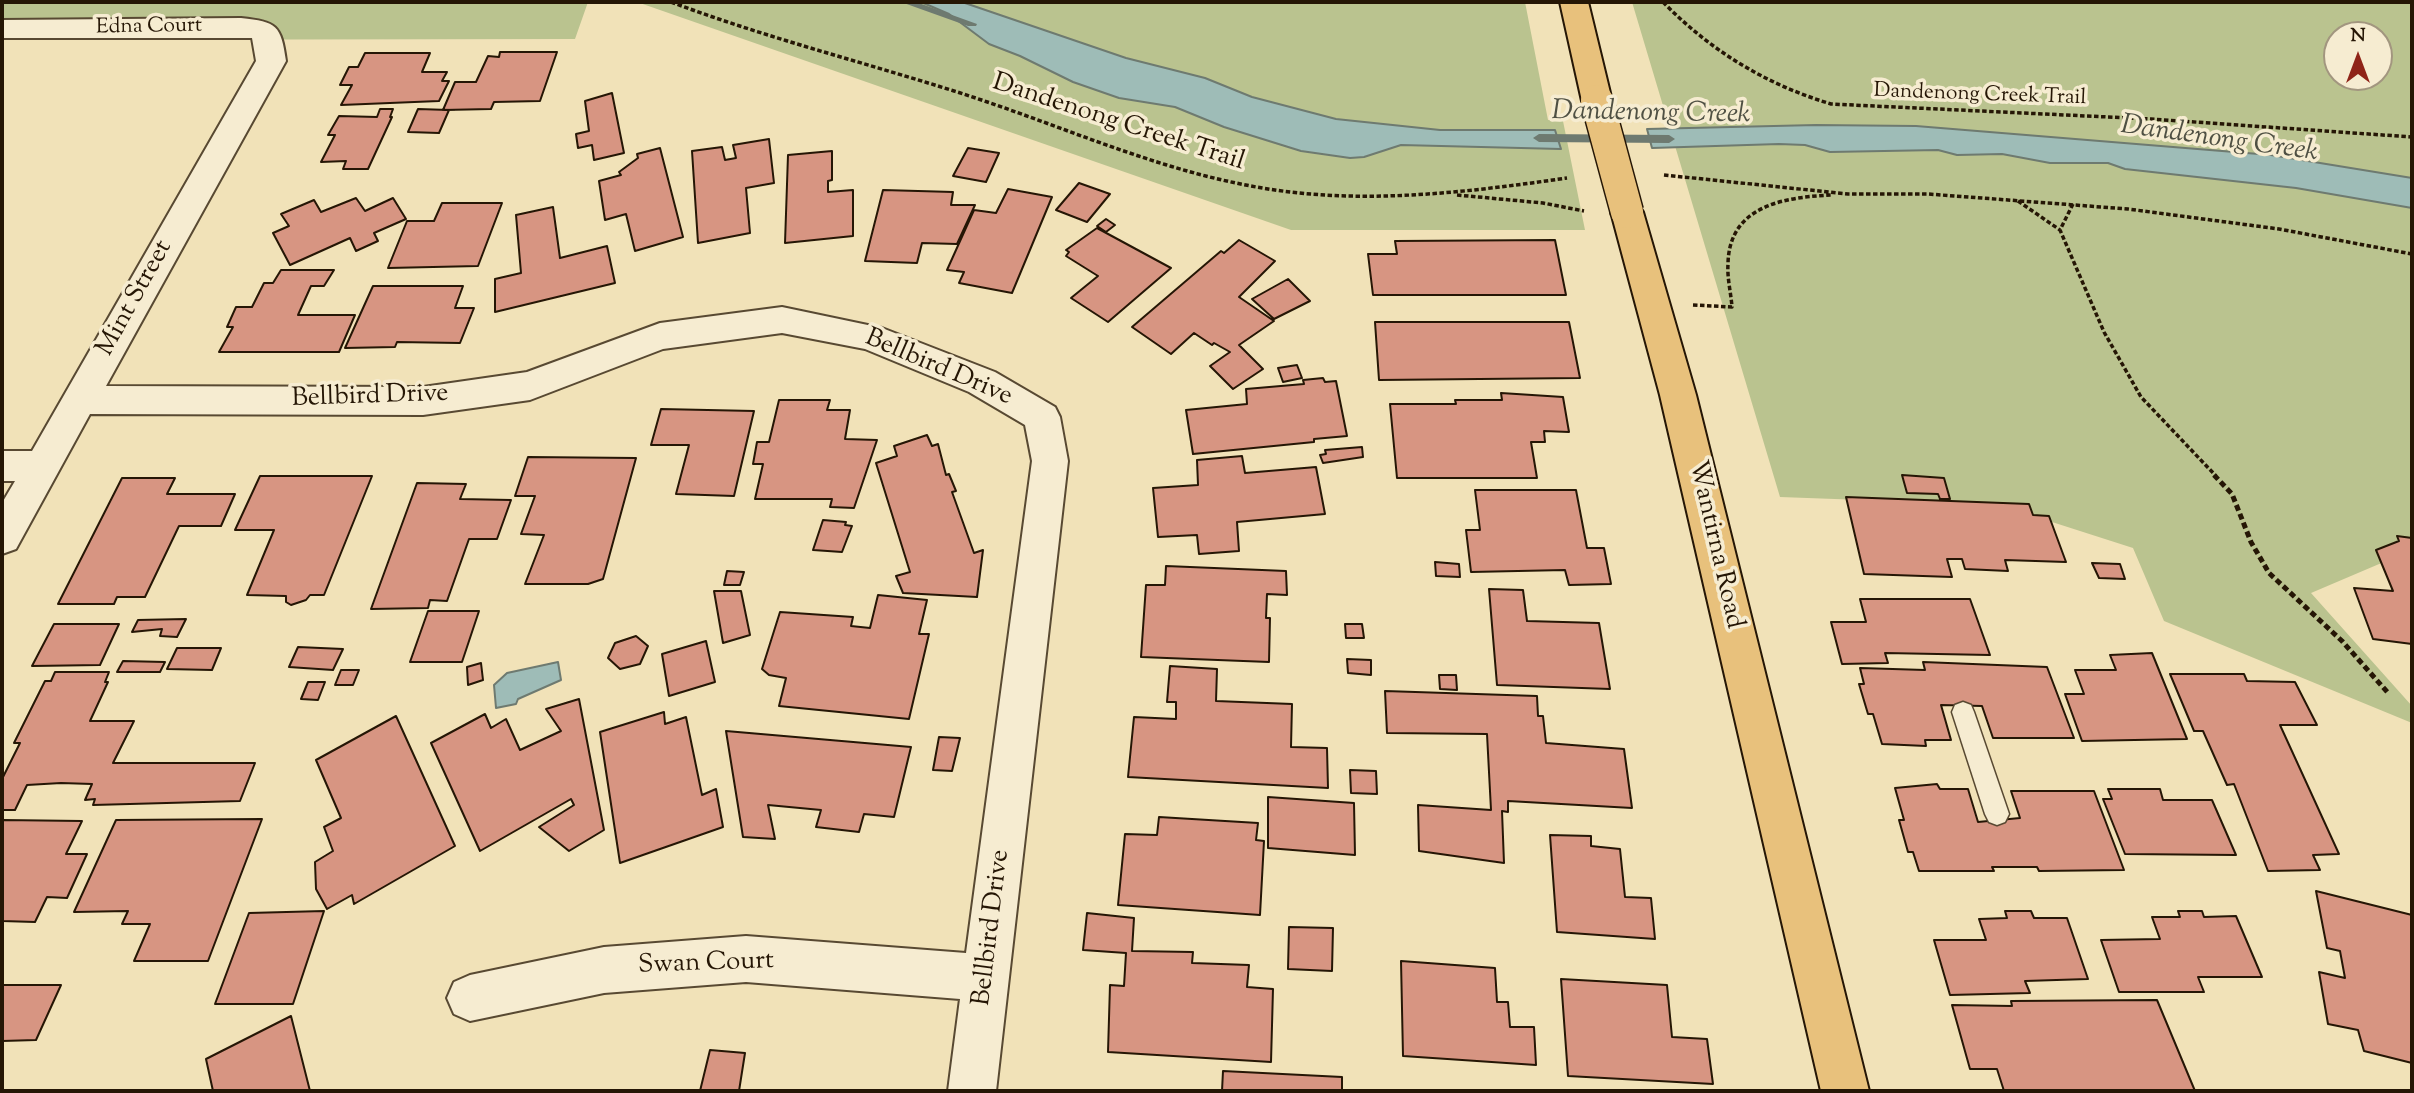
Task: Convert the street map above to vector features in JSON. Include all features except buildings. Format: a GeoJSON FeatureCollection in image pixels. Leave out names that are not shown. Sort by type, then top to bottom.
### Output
{"type":"FeatureCollection","features":[{"type":"Feature","properties":{"kind":"main road","name":"Wantirna Road"},"geometry":{"type":"LineString","coordinates":[[1574,2],[1597,100],[1608,212],[1678,395],[1845,1091]]}},
{"type":"Feature","properties":{"kind":"street","name":"Edna Court"},"geometry":{"type":"LineString","coordinates":[[2,29],[259,29],[268,35],[271,61]]}},
{"type":"Feature","properties":{"kind":"street","name":"Mint Street"},"geometry":{"type":"LineString","coordinates":[[2,538],[271,61]]}},
{"type":"Feature","properties":{"kind":"street","name":"Bellbird Drive"},"geometry":{"type":"LineString","coordinates":[[80,400],[423,401],[530,386],[660,335],[782,320],[870,337],[982,383],[1042,417],[1050,461],[972,1091]]}},
{"type":"Feature","properties":{"kind":"street"},"geometry":{"type":"LineString","coordinates":[[2,466],[42,466]]}},
{"type":"Feature","properties":{"kind":"street","name":"Swan Court"},"geometry":{"type":"LineString","coordinates":[[470,998],[604,970],[746,959],[987,978]]}},
{"type":"Feature","properties":{"kind":"lane"},"geometry":{"type":"LineString","coordinates":[[1963,712],[1997,814]]}},
{"type":"Feature","properties":{"kind":"path","name":"Dandenong Creek Trail"},"geometry":{"type":"LineString","coordinates":[[671,2],[957,92],[1140,157],[1201,175],[1303,194],[1363,197],[1447,195],[1567,178]]}},
{"type":"Feature","properties":{"kind":"path","name":"Dandenong Creek Trail"},"geometry":{"type":"LineString","coordinates":[[1663,2],[1683,24],[1731,60],[1763,79],[1801,96],[1831,104],[2151,119],[2412,137]]}},
{"type":"Feature","properties":{"kind":"path"},"geometry":{"type":"LineString","coordinates":[[1664,175],[1847,194]]}},
{"type":"Feature","properties":{"kind":"path"},"geometry":{"type":"LineString","coordinates":[[1690,304],[1732,307],[1728,260],[1740,224],[1763,205],[1800,196],[1928,194],[2073,204],[2278,229],[2412,254]]}},
{"type":"Feature","properties":{"kind":"path"},"geometry":{"type":"LineString","coordinates":[[1447,195],[1543,203],[1608,212]]}},
{"type":"Feature","properties":{"kind":"path"},"geometry":{"type":"LineString","coordinates":[[2015,199],[2060,230],[2070,247],[2104,332],[2141,397],[2232,494],[2251,542],[2269,573],[2342,641],[2389,694]]}},
{"type":"Feature","properties":{"kind":"path"},"geometry":{"type":"LineString","coordinates":[[2060,230],[2073,204]]}},
{"type":"Feature","properties":{"kind":"green space"},"geometry":{"type":"Polygon","coordinates":[[[2,2],[588,2],[575,39],[2,40],[2,2]]]}},
{"type":"Feature","properties":{"kind":"green space"},"geometry":{"type":"Polygon","coordinates":[[[637,2],[1525,2],[1548,120],[1563,121],[1585,230],[1291,230],[637,2]]]}},
{"type":"Feature","properties":{"kind":"green space"},"geometry":{"type":"Polygon","coordinates":[[[1632,2],[2412,2],[2412,550],[2311,593],[2412,706],[2412,723],[2164,621],[2133,548],[1999,505],[1780,497],[1632,2]]]}},
{"type":"Feature","properties":{"kind":"water"},"geometry":{"type":"Polygon","coordinates":[[[921,2],[962,2],[1126,58],[1205,78],[1252,97],[1336,119],[1440,130],[1555,130],[1561,149],[1401,145],[1364,157],[1350,158],[1301,151],[1224,127],[1175,107],[1119,98],[1073,82],[989,44],[949,14],[921,2]]]}},
{"type":"Feature","properties":{"kind":"water"},"geometry":{"type":"Polygon","coordinates":[[[1816,125],[1916,126],[2271,155],[2412,178],[2412,208],[2296,188],[2125,169],[2108,163],[2050,163],[2002,154],[1957,155],[1938,150],[1830,152],[1805,145],[1779,144],[1652,148],[1647,129],[1816,125]]]}},
{"type":"Feature","properties":{"kind":"water"},"geometry":{"type":"Polygon","coordinates":[[[558,662],[561,680],[518,699],[516,704],[496,708],[494,685],[507,673],[558,662]]]}},
{"type":"Feature","properties":{"kind":"waterway","name":"Dandenong Creek"},"geometry":{"type":"LineString","coordinates":[[906,2],[972,24]]}},
{"type":"Feature","properties":{"kind":"waterway","name":"Dandenong Creek"},"geometry":{"type":"LineString","coordinates":[[1539,138],[1669,139]]}}]}
